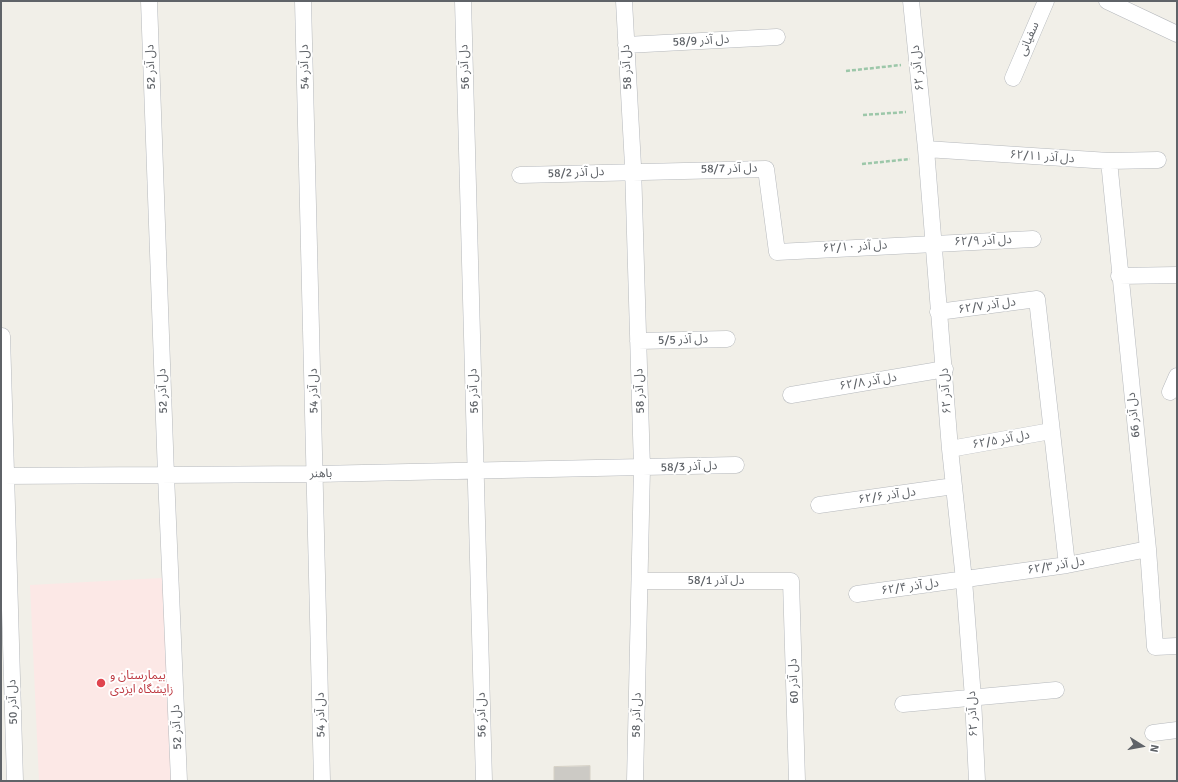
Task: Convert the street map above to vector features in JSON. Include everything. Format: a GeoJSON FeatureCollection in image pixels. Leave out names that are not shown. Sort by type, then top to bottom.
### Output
{"type":"FeatureCollection","features":[{"type":"Feature","properties":{"kind":"street","name":"دل آذر 52"},"geometry":{"type":"LineString","coordinates":[[149,1],[166,475],[179,781]]}},
{"type":"Feature","properties":{"kind":"street","name":"دل آذر 54"},"geometry":{"type":"LineString","coordinates":[[303,1],[316,474],[322,781]]}},
{"type":"Feature","properties":{"kind":"street","name":"دل آذر 56"},"geometry":{"type":"LineString","coordinates":[[463,1],[484,781]]}},
{"type":"Feature","properties":{"kind":"street","name":"دل آذر 58"},"geometry":{"type":"LineString","coordinates":[[624,1],[633,172],[642,468],[635,781]]}},
{"type":"Feature","properties":{"kind":"street","name":"دل آذر ۶۲"},"geometry":{"type":"LineString","coordinates":[[911,1],[926,153],[950,449],[964,580],[973,698],[977,781]]}},
{"type":"Feature","properties":{"kind":"street","name":"سفیانی"},"geometry":{"type":"LineString","coordinates":[[1013,78],[1046,1]]}},
{"type":"Feature","properties":{"kind":"street"},"geometry":{"type":"LineString","coordinates":[[1107,1],[1122,4],[1177,34]]}},
{"type":"Feature","properties":{"kind":"street","name":"دل آذر 58/9"},"geometry":{"type":"LineString","coordinates":[[626,45],[777,37]]}},
{"type":"Feature","properties":{"kind":"street","name":"دل آذر ۶۲/۱۱"},"geometry":{"type":"LineString","coordinates":[[926,153],[1109,161],[1158,160]]}},
{"type":"Feature","properties":{"kind":"street","name":"دل آذر 66"},"geometry":{"type":"LineString","coordinates":[[1109,161],[1119,276],[1148,549],[1155,647],[1177,646]]}},
{"type":"Feature","properties":{"kind":"street","name":"دل آذر 58/7"},"geometry":{"type":"LineString","coordinates":[[633,172],[766,168],[777,252]]}},
{"type":"Feature","properties":{"kind":"street","name":"دل آذر 58/2"},"geometry":{"type":"LineString","coordinates":[[520,175],[633,172]]}},
{"type":"Feature","properties":{"kind":"street","name":"دل آذر ۶۲/۹"},"geometry":{"type":"LineString","coordinates":[[933,243],[1033,239]]}},
{"type":"Feature","properties":{"kind":"street","name":"دل آذر ۶۲/۱۰"},"geometry":{"type":"LineString","coordinates":[[777,252],[933,243]]}},
{"type":"Feature","properties":{"kind":"street"},"geometry":{"type":"LineString","coordinates":[[1119,276],[1177,275]]}},
{"type":"Feature","properties":{"kind":"street","name":"دل آذر ۶۲/۷"},"geometry":{"type":"LineString","coordinates":[[938,312],[1037,299],[1052,431]]}},
{"type":"Feature","properties":{"kind":"street","name":"دل آذر 50"},"geometry":{"type":"LineString","coordinates":[[2,336],[4,476],[15,781]]}},
{"type":"Feature","properties":{"kind":"street","name":"دل آذر 5/5"},"geometry":{"type":"LineString","coordinates":[[638,341],[727,339]]}},
{"type":"Feature","properties":{"kind":"street","name":"دل آذر ۶۲/۸"},"geometry":{"type":"LineString","coordinates":[[791,395],[944,369]]}},
{"type":"Feature","properties":{"kind":"street"},"geometry":{"type":"LineString","coordinates":[[1170,392],[1177,376]]}},
{"type":"Feature","properties":{"kind":"street"},"geometry":{"type":"LineString","coordinates":[[1052,431],[1067,565]]}},
{"type":"Feature","properties":{"kind":"street","name":"دل آذر ۶۲/۵"},"geometry":{"type":"LineString","coordinates":[[950,449],[1052,431]]}},
{"type":"Feature","properties":{"kind":"street","name":"دل آذر 58/3"},"geometry":{"type":"LineString","coordinates":[[642,468],[736,466]]}},
{"type":"Feature","properties":{"kind":"street","name":"باهنر"},"geometry":{"type":"LineString","coordinates":[[4,476],[476,472],[642,468]]}},
{"type":"Feature","properties":{"kind":"street","name":"دل آذر ۶۲/۶"},"geometry":{"type":"LineString","coordinates":[[819,505],[954,486]]}},
{"type":"Feature","properties":{"kind":"street","name":"دل آذر ۶۲/۳"},"geometry":{"type":"LineString","coordinates":[[964,580],[1067,565],[1148,549]]}},
{"type":"Feature","properties":{"kind":"street","name":"دل آذر ۶۲/۴"},"geometry":{"type":"LineString","coordinates":[[857,594],[964,580]]}},
{"type":"Feature","properties":{"kind":"street","name":"دل آذر 58/1"},"geometry":{"type":"LineString","coordinates":[[640,581],[791,581]]}},
{"type":"Feature","properties":{"kind":"street","name":"دل آذر 60"},"geometry":{"type":"LineString","coordinates":[[791,581],[797,781]]}},
{"type":"Feature","properties":{"kind":"street"},"geometry":{"type":"LineString","coordinates":[[903,704],[1056,690]]}},
{"type":"Feature","properties":{"kind":"street"},"geometry":{"type":"LineString","coordinates":[[1153,734],[1177,730]]}},
{"type":"Feature","properties":{"kind":"path"},"geometry":{"type":"LineString","coordinates":[[846,71],[917,64]]}},
{"type":"Feature","properties":{"kind":"path"},"geometry":{"type":"LineString","coordinates":[[863,115],[922,110]]}},
{"type":"Feature","properties":{"kind":"path"},"geometry":{"type":"LineString","coordinates":[[862,164],[926,153]]}},
{"type":"Feature","properties":{"kind":"shaded area","name":"بیمارستان و زایشگاه ایزدی"},"geometry":{"type":"Polygon","coordinates":[[[162,578],[172,781],[39,781],[30,585],[162,578]]]}},
{"type":"Feature","properties":{"kind":"building"},"geometry":{"type":"Polygon","coordinates":[[[590,766],[590,781],[554,781],[554,767],[590,766]]]}},
{"type":"Feature","properties":{"kind":"place","name":"بیمارستان و زایشگاه ایزدی"},"geometry":{"type":"Point","coordinates":[101,683]}}]}
